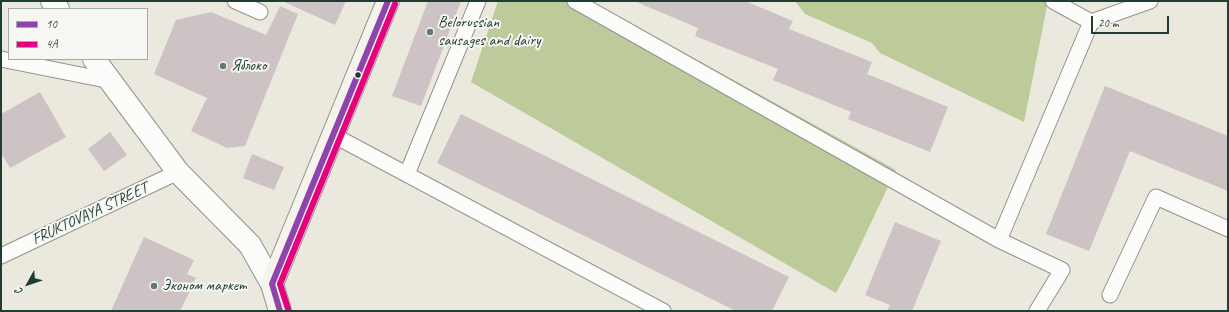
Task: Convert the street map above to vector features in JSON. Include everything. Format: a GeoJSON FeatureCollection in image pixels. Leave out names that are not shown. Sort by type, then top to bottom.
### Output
{"type":"FeatureCollection","features":[{"type":"Feature","properties":{"kind":"main road"},"geometry":{"type":"LineString","coordinates":[[280,311],[272,284],[388,1]]}},
{"type":"Feature","properties":{"kind":"street"},"geometry":{"type":"LineString","coordinates":[[95,60],[178,172],[250,245],[272,284]]}},
{"type":"Feature","properties":{"kind":"lane"},"geometry":{"type":"LineString","coordinates":[[235,1],[260,12]]}},
{"type":"Feature","properties":{"kind":"lane"},"geometry":{"type":"LineString","coordinates":[[407,174],[478,1]]}},
{"type":"Feature","properties":{"kind":"lane"},"geometry":{"type":"LineString","coordinates":[[575,1],[999,240],[1062,270],[1037,311]]}},
{"type":"Feature","properties":{"kind":"lane"},"geometry":{"type":"LineString","coordinates":[[1053,1],[1092,22]]}},
{"type":"Feature","properties":{"kind":"lane"},"geometry":{"type":"LineString","coordinates":[[999,240],[1092,22],[1150,1]]}},
{"type":"Feature","properties":{"kind":"lane"},"geometry":{"type":"LineString","coordinates":[[1,59],[110,81]]}},
{"type":"Feature","properties":{"kind":"lane"},"geometry":{"type":"LineString","coordinates":[[333,135],[663,311]]}},
{"type":"Feature","properties":{"kind":"lane","name":"FRUKTOVAYA STREET"},"geometry":{"type":"LineString","coordinates":[[1,256],[178,172]]}},
{"type":"Feature","properties":{"kind":"lane"},"geometry":{"type":"LineString","coordinates":[[1110,295],[1156,197],[1228,229]]}},
{"type":"Feature","properties":{"kind":"green space"},"geometry":{"type":"Polygon","coordinates":[[[498,1],[591,1],[896,170],[836,293],[471,82],[498,1]]]}},
{"type":"Feature","properties":{"kind":"green space"},"geometry":{"type":"Polygon","coordinates":[[[795,1],[1048,1],[1024,122],[880,53],[872,43],[805,14],[795,1]]]}},
{"type":"Feature","properties":{"kind":"building"},"geometry":{"type":"Polygon","coordinates":[[[282,1],[346,1],[335,25],[282,1]]]}},
{"type":"Feature","properties":{"kind":"building"},"geometry":{"type":"Polygon","coordinates":[[[428,1],[461,1],[421,106],[392,96],[428,1]]]}},
{"type":"Feature","properties":{"kind":"building"},"geometry":{"type":"Polygon","coordinates":[[[634,1],[745,1],[793,21],[789,29],[872,62],[867,74],[948,107],[930,152],[848,119],[851,112],[773,80],[778,69],[695,36],[698,28],[634,1]]]}},
{"type":"Feature","properties":{"kind":"building"},"geometry":{"type":"Polygon","coordinates":[[[280,6],[298,14],[245,146],[227,148],[191,131],[207,98],[154,74],[176,20],[211,12],[266,35],[280,6]]]}},
{"type":"Feature","properties":{"kind":"building"},"geometry":{"type":"Polygon","coordinates":[[[1105,86],[1228,136],[1228,191],[1130,151],[1089,251],[1046,234],[1105,86]]]}},
{"type":"Feature","properties":{"kind":"building"},"geometry":{"type":"Polygon","coordinates":[[[40,92],[66,137],[10,168],[1,153],[1,114],[40,92]]]}},
{"type":"Feature","properties":{"kind":"building"},"geometry":{"type":"Polygon","coordinates":[[[461,114],[789,277],[772,311],[736,311],[437,163],[461,114]]]}},
{"type":"Feature","properties":{"kind":"building"},"geometry":{"type":"Polygon","coordinates":[[[110,132],[127,155],[104,171],[88,149],[110,132]]]}},
{"type":"Feature","properties":{"kind":"building"},"geometry":{"type":"Polygon","coordinates":[[[252,154],[284,167],[274,190],[243,178],[252,154]]]}},
{"type":"Feature","properties":{"kind":"building"},"geometry":{"type":"Polygon","coordinates":[[[895,222],[941,241],[912,311],[887,311],[890,305],[865,295],[895,222]]]}},
{"type":"Feature","properties":{"kind":"building"},"geometry":{"type":"Polygon","coordinates":[[[144,237],[194,260],[187,274],[196,278],[180,311],[111,311],[144,237]]]}},
{"type":"Feature","properties":{"kind":"transit line","name":"10"},"geometry":{"type":"LineString","coordinates":[[280,311],[272,284],[388,1]]}},
{"type":"Feature","properties":{"kind":"transit line","name":"4А"},"geometry":{"type":"LineString","coordinates":[[288,309],[280,284],[395,4]]}},
{"type":"Feature","properties":{"kind":"place","name":"Belorussian sausages and dairy"},"geometry":{"type":"Point","coordinates":[430,32]}},
{"type":"Feature","properties":{"kind":"place","name":"Яблоко"},"geometry":{"type":"Point","coordinates":[223,66]}},
{"type":"Feature","properties":{"kind":"place","name":"Эконом маркет"},"geometry":{"type":"Point","coordinates":[154,286]}}]}
